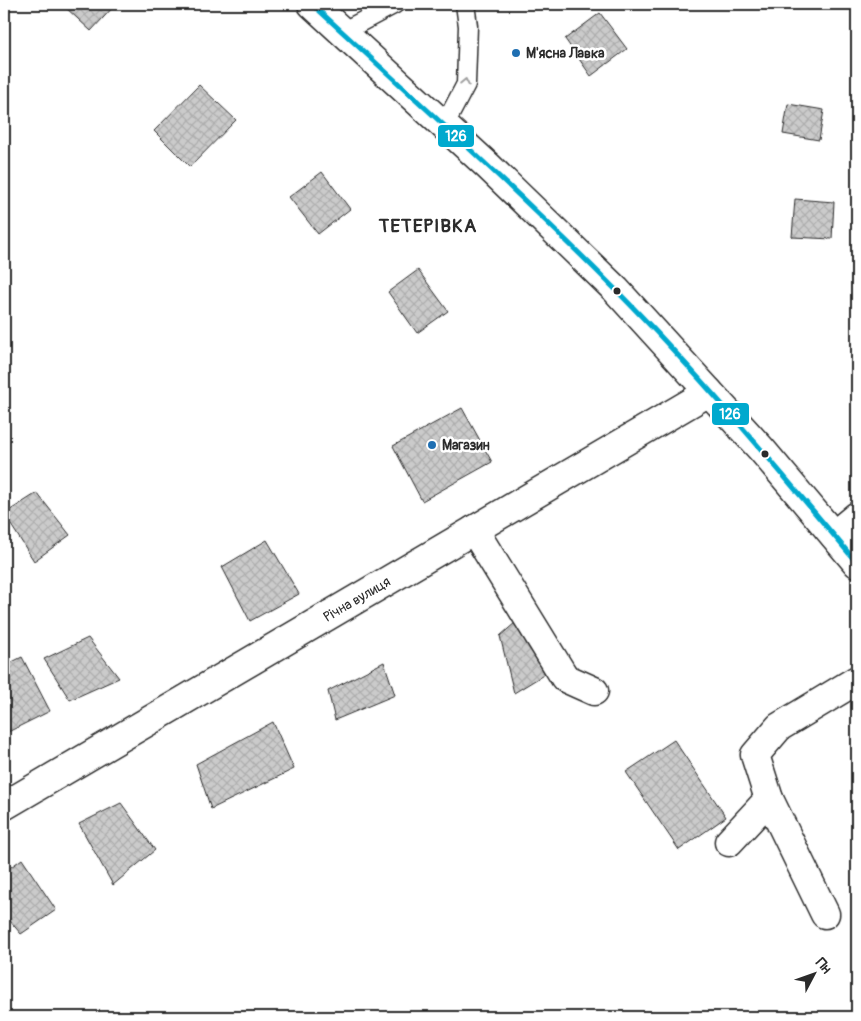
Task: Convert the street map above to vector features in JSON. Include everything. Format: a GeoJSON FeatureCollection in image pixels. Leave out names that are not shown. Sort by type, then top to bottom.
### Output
{"type":"FeatureCollection","features":[{"type":"Feature","properties":{"kind":"street"},"geometry":{"type":"LineString","coordinates":[[312,4],[444,126],[616,290],[762,450],[857,563]]}},
{"type":"Feature","properties":{"kind":"street","name":"Річна вулиця"},"geometry":{"type":"LineString","coordinates":[[4,806],[709,392]]}},
{"type":"Feature","properties":{"kind":"street"},"geometry":{"type":"LineString","coordinates":[[834,536],[857,516]]}},
{"type":"Feature","properties":{"kind":"street"},"geometry":{"type":"LineString","coordinates":[[474,530],[565,678],[594,691]]}},
{"type":"Feature","properties":{"kind":"street"},"geometry":{"type":"LineString","coordinates":[[825,914],[769,799],[755,755],[779,727],[857,680]]}},
{"type":"Feature","properties":{"kind":"street"},"geometry":{"type":"LineString","coordinates":[[729,842],[769,799]]}},
{"type":"Feature","properties":{"kind":"lane"},"geometry":{"type":"LineString","coordinates":[[342,32],[395,4]]}},
{"type":"Feature","properties":{"kind":"lane"},"geometry":{"type":"LineString","coordinates":[[444,126],[466,84],[468,26],[465,4]]}},
{"type":"Feature","properties":{"kind":"building"},"geometry":{"type":"Polygon","coordinates":[[[69,4],[116,4],[91,31],[65,7],[69,4]]]}},
{"type":"Feature","properties":{"kind":"building"},"geometry":{"type":"Polygon","coordinates":[[[600,13],[627,49],[591,76],[565,39],[600,13]]]}},
{"type":"Feature","properties":{"kind":"building"},"geometry":{"type":"Polygon","coordinates":[[[199,85],[236,120],[190,167],[154,131],[199,85]]]}},
{"type":"Feature","properties":{"kind":"building"},"geometry":{"type":"Polygon","coordinates":[[[788,104],[824,110],[819,140],[783,134],[788,104]]]}},
{"type":"Feature","properties":{"kind":"building"},"geometry":{"type":"Polygon","coordinates":[[[322,172],[350,209],[318,234],[289,197],[322,172]]]}},
{"type":"Feature","properties":{"kind":"building"},"geometry":{"type":"Polygon","coordinates":[[[795,199],[834,202],[832,239],[792,237],[795,199]]]}},
{"type":"Feature","properties":{"kind":"building"},"geometry":{"type":"Polygon","coordinates":[[[418,270],[448,311],[417,333],[388,292],[418,270]]]}},
{"type":"Feature","properties":{"kind":"building"},"geometry":{"type":"Polygon","coordinates":[[[462,408],[492,462],[422,501],[393,446],[462,408]]]}},
{"type":"Feature","properties":{"kind":"building"},"geometry":{"type":"Polygon","coordinates":[[[37,493],[70,535],[34,561],[4,514],[37,493]]]}},
{"type":"Feature","properties":{"kind":"building"},"geometry":{"type":"Polygon","coordinates":[[[267,540],[299,594],[250,621],[222,567],[267,540]]]}},
{"type":"Feature","properties":{"kind":"building"},"geometry":{"type":"Polygon","coordinates":[[[516,622],[545,674],[514,693],[500,636],[516,622]]]}},
{"type":"Feature","properties":{"kind":"building"},"geometry":{"type":"Polygon","coordinates":[[[88,638],[119,678],[70,700],[44,659],[88,638]]]}},
{"type":"Feature","properties":{"kind":"building"},"geometry":{"type":"Polygon","coordinates":[[[22,657],[50,711],[4,734],[4,666],[22,657]]]}},
{"type":"Feature","properties":{"kind":"building"},"geometry":{"type":"Polygon","coordinates":[[[384,662],[395,695],[335,720],[328,691],[384,662]]]}},
{"type":"Feature","properties":{"kind":"building"},"geometry":{"type":"Polygon","coordinates":[[[273,722],[294,769],[211,809],[196,764],[273,722]]]}},
{"type":"Feature","properties":{"kind":"building"},"geometry":{"type":"Polygon","coordinates":[[[674,740],[726,817],[679,850],[626,772],[674,740]]]}},
{"type":"Feature","properties":{"kind":"building"},"geometry":{"type":"Polygon","coordinates":[[[121,803],[155,850],[113,885],[79,824],[121,803]]]}},
{"type":"Feature","properties":{"kind":"building"},"geometry":{"type":"Polygon","coordinates":[[[22,859],[56,910],[21,934],[4,914],[4,872],[22,859]]]}},
{"type":"Feature","properties":{"kind":"transit line","name":"126"},"geometry":{"type":"LineString","coordinates":[[312,4],[503,181],[615,289],[709,389],[857,563]]}},
{"type":"Feature","properties":{"kind":"place","name":"М'ясна Лавка"},"geometry":{"type":"Point","coordinates":[516,53]}},
{"type":"Feature","properties":{"kind":"place","name":"Магазин"},"geometry":{"type":"Point","coordinates":[432,445]}},
{"type":"Feature","properties":{"kind":"district","name":"ТЕТЕРІВКА"},"geometry":{"type":"Point","coordinates":[428,225]}}]}
